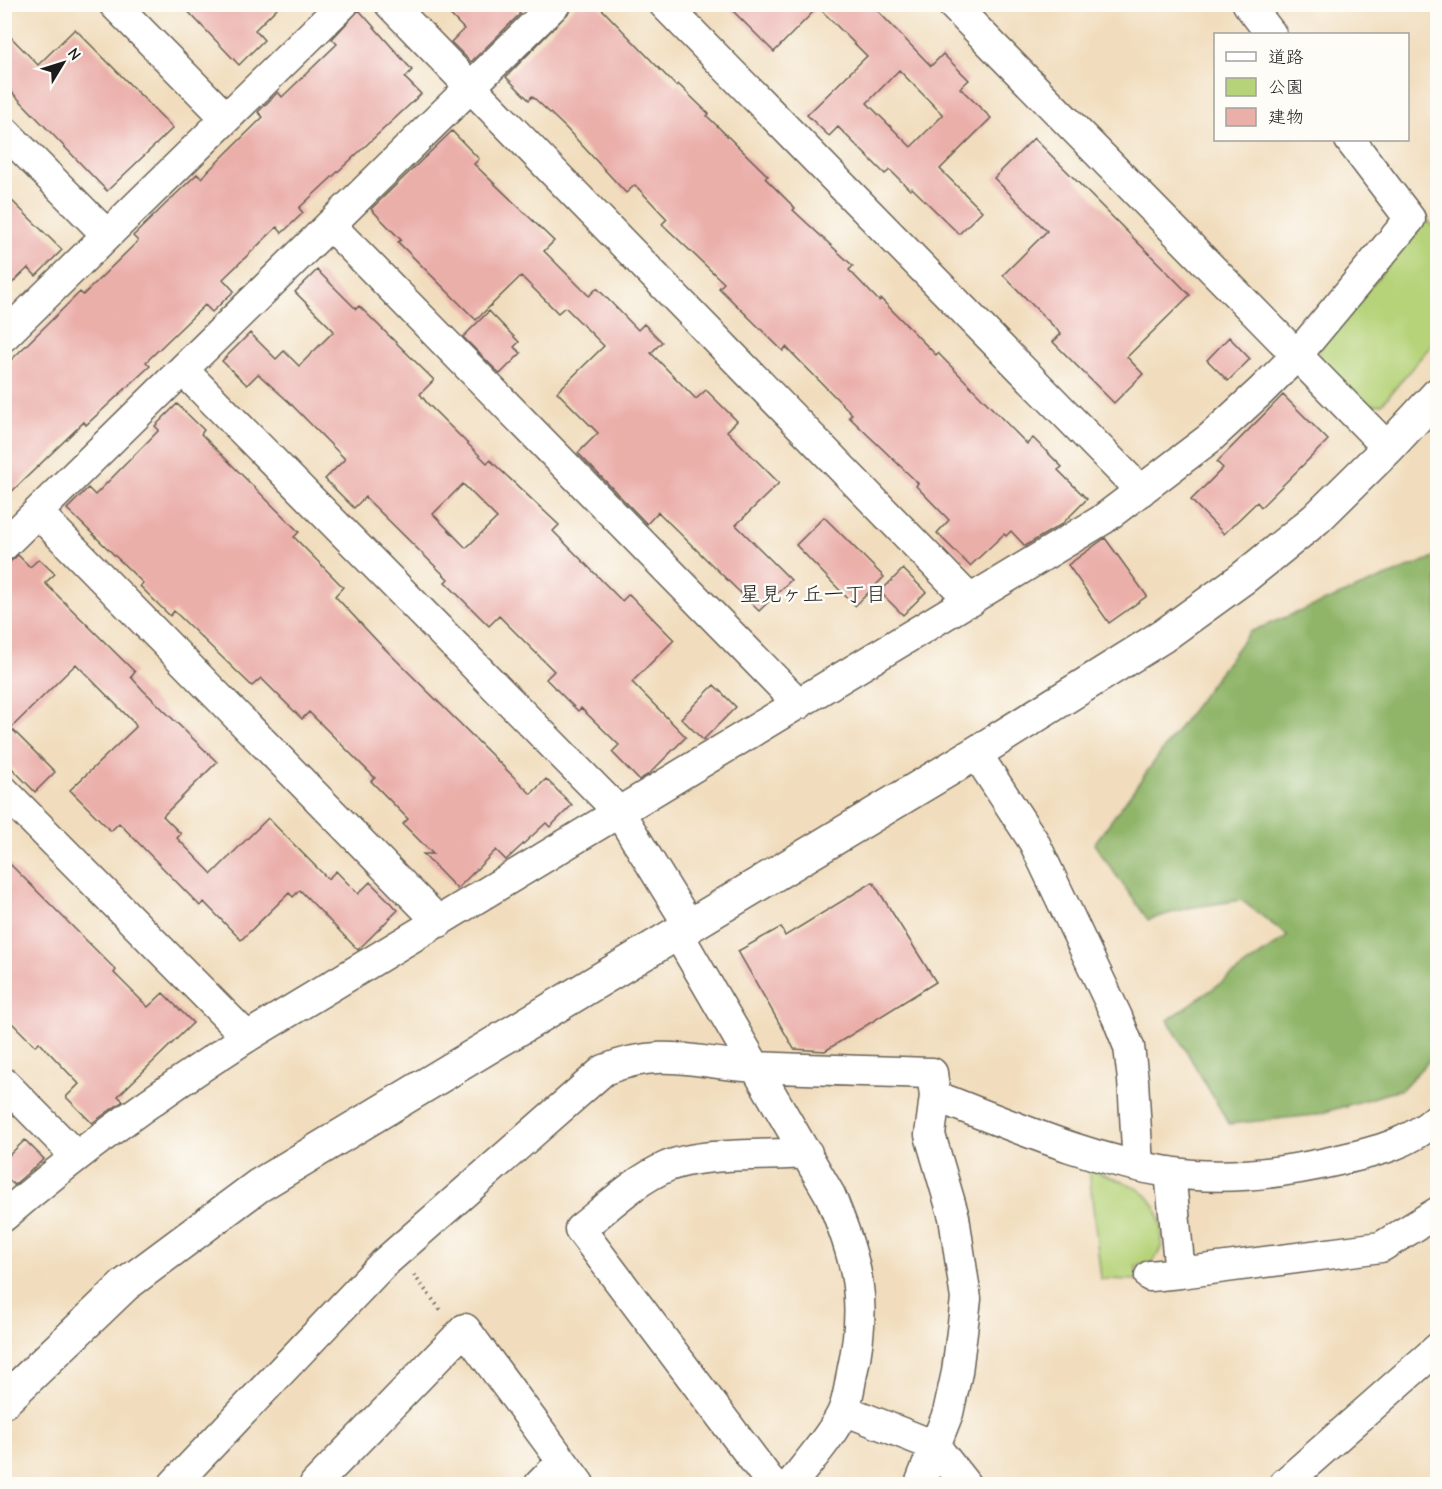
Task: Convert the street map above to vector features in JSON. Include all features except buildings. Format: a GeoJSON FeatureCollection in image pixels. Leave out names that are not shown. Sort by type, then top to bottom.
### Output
{"type":"FeatureCollection","features":[{"type":"Feature","properties":{"kind":"street"},"geometry":{"type":"LineString","coordinates":[[114,4],[226,118]]}},
{"type":"Feature","properties":{"kind":"street"},"geometry":{"type":"LineString","coordinates":[[4,336],[343,4]]}},
{"type":"Feature","properties":{"kind":"street"},"geometry":{"type":"LineString","coordinates":[[390,4],[971,601]]}},
{"type":"Feature","properties":{"kind":"street"},"geometry":{"type":"LineString","coordinates":[[4,544],[555,4]]}},
{"type":"Feature","properties":{"kind":"street"},"geometry":{"type":"LineString","coordinates":[[664,4],[1141,491]]}},
{"type":"Feature","properties":{"kind":"street"},"geometry":{"type":"LineString","coordinates":[[952,4],[1388,448]]}},
{"type":"Feature","properties":{"kind":"street"},"geometry":{"type":"LineString","coordinates":[[1248,4],[1270,33]]}},
{"type":"Feature","properties":{"kind":"street"},"geometry":{"type":"LineString","coordinates":[[4,131],[107,235]]}},
{"type":"Feature","properties":{"kind":"street"},"geometry":{"type":"LineString","coordinates":[[4,1216],[76,1156],[159,1094],[247,1037],[1102,520],[1210,438],[1297,355],[1410,219],[1351,141]]}},
{"type":"Feature","properties":{"kind":"street"},"geometry":{"type":"LineString","coordinates":[[330,225],[800,704]]}},
{"type":"Feature","properties":{"kind":"street"},"geometry":{"type":"LineString","coordinates":[[183,370],[619,812],[684,930],[754,1067],[830,1195],[846,1232],[861,1306],[860,1337],[844,1410],[791,1485]]}},
{"type":"Feature","properties":{"kind":"street"},"geometry":{"type":"LineString","coordinates":[[4,1401],[125,1285],[258,1186],[976,753],[1163,636],[1243,578],[1316,519],[1388,448],[1437,394]]}},
{"type":"Feature","properties":{"kind":"street"},"geometry":{"type":"LineString","coordinates":[[38,513],[439,921]]}},
{"type":"Feature","properties":{"kind":"street"},"geometry":{"type":"LineString","coordinates":[[976,753],[1034,842],[1118,1017],[1129,1047],[1138,1166]]}},
{"type":"Feature","properties":{"kind":"street"},"geometry":{"type":"LineString","coordinates":[[4,791],[247,1037]]}},
{"type":"Feature","properties":{"kind":"street"},"geometry":{"type":"LineString","coordinates":[[174,1485],[383,1264],[604,1070],[627,1061],[654,1056],[691,1057],[754,1067],[932,1072],[935,1096],[930,1135],[954,1217],[966,1299],[957,1372],[948,1413],[920,1485]]}},
{"type":"Feature","properties":{"kind":"street"},"geometry":{"type":"LineString","coordinates":[[4,1083],[76,1156]]}},
{"type":"Feature","properties":{"kind":"street"},"geometry":{"type":"LineString","coordinates":[[935,1096],[1072,1147],[1138,1166],[1170,1172],[1246,1175],[1309,1168],[1385,1149],[1416,1135],[1437,1118]]}},
{"type":"Feature","properties":{"kind":"street"},"geometry":{"type":"LineString","coordinates":[[772,1485],[580,1229],[634,1187],[667,1166],[690,1160],[807,1153]]}},
{"type":"Feature","properties":{"kind":"street"},"geometry":{"type":"LineString","coordinates":[[1170,1172],[1180,1273]]}},
{"type":"Feature","properties":{"kind":"street"},"geometry":{"type":"LineString","coordinates":[[1150,1276],[1380,1247],[1437,1212]]}},
{"type":"Feature","properties":{"kind":"street"},"geometry":{"type":"LineString","coordinates":[[315,1485],[465,1329],[571,1473],[540,1485]]}},
{"type":"Feature","properties":{"kind":"street"},"geometry":{"type":"LineString","coordinates":[[1294,1481],[1436,1352]]}},
{"type":"Feature","properties":{"kind":"street"},"geometry":{"type":"LineString","coordinates":[[844,1410],[935,1446],[965,1485]]}},
{"type":"Feature","properties":{"kind":"path"},"geometry":{"type":"LineString","coordinates":[[410,1270],[459,1335]]}},
{"type":"Feature","properties":{"kind":"green space"},"geometry":{"type":"Polygon","coordinates":[[[1427,219],[1437,232],[1437,338],[1382,404],[1366,406],[1320,360],[1319,348],[1427,219]]]}},
{"type":"Feature","properties":{"kind":"green space"},"geometry":{"type":"Polygon","coordinates":[[[1437,556],[1437,1052],[1402,1089],[1315,1115],[1229,1124],[1168,1020],[1288,936],[1241,900],[1188,908],[1148,920],[1094,844],[1249,632],[1437,556]]]}},
{"type":"Feature","properties":{"kind":"green space"},"geometry":{"type":"Polygon","coordinates":[[[1089,1170],[1136,1188],[1145,1194],[1158,1213],[1162,1246],[1153,1262],[1136,1266],[1138,1280],[1101,1279],[1089,1170]]]}},
{"type":"Feature","properties":{"kind":"district","name":"星見ヶ丘一丁目"},"geometry":{"type":"Point","coordinates":[813,594]}}]}
